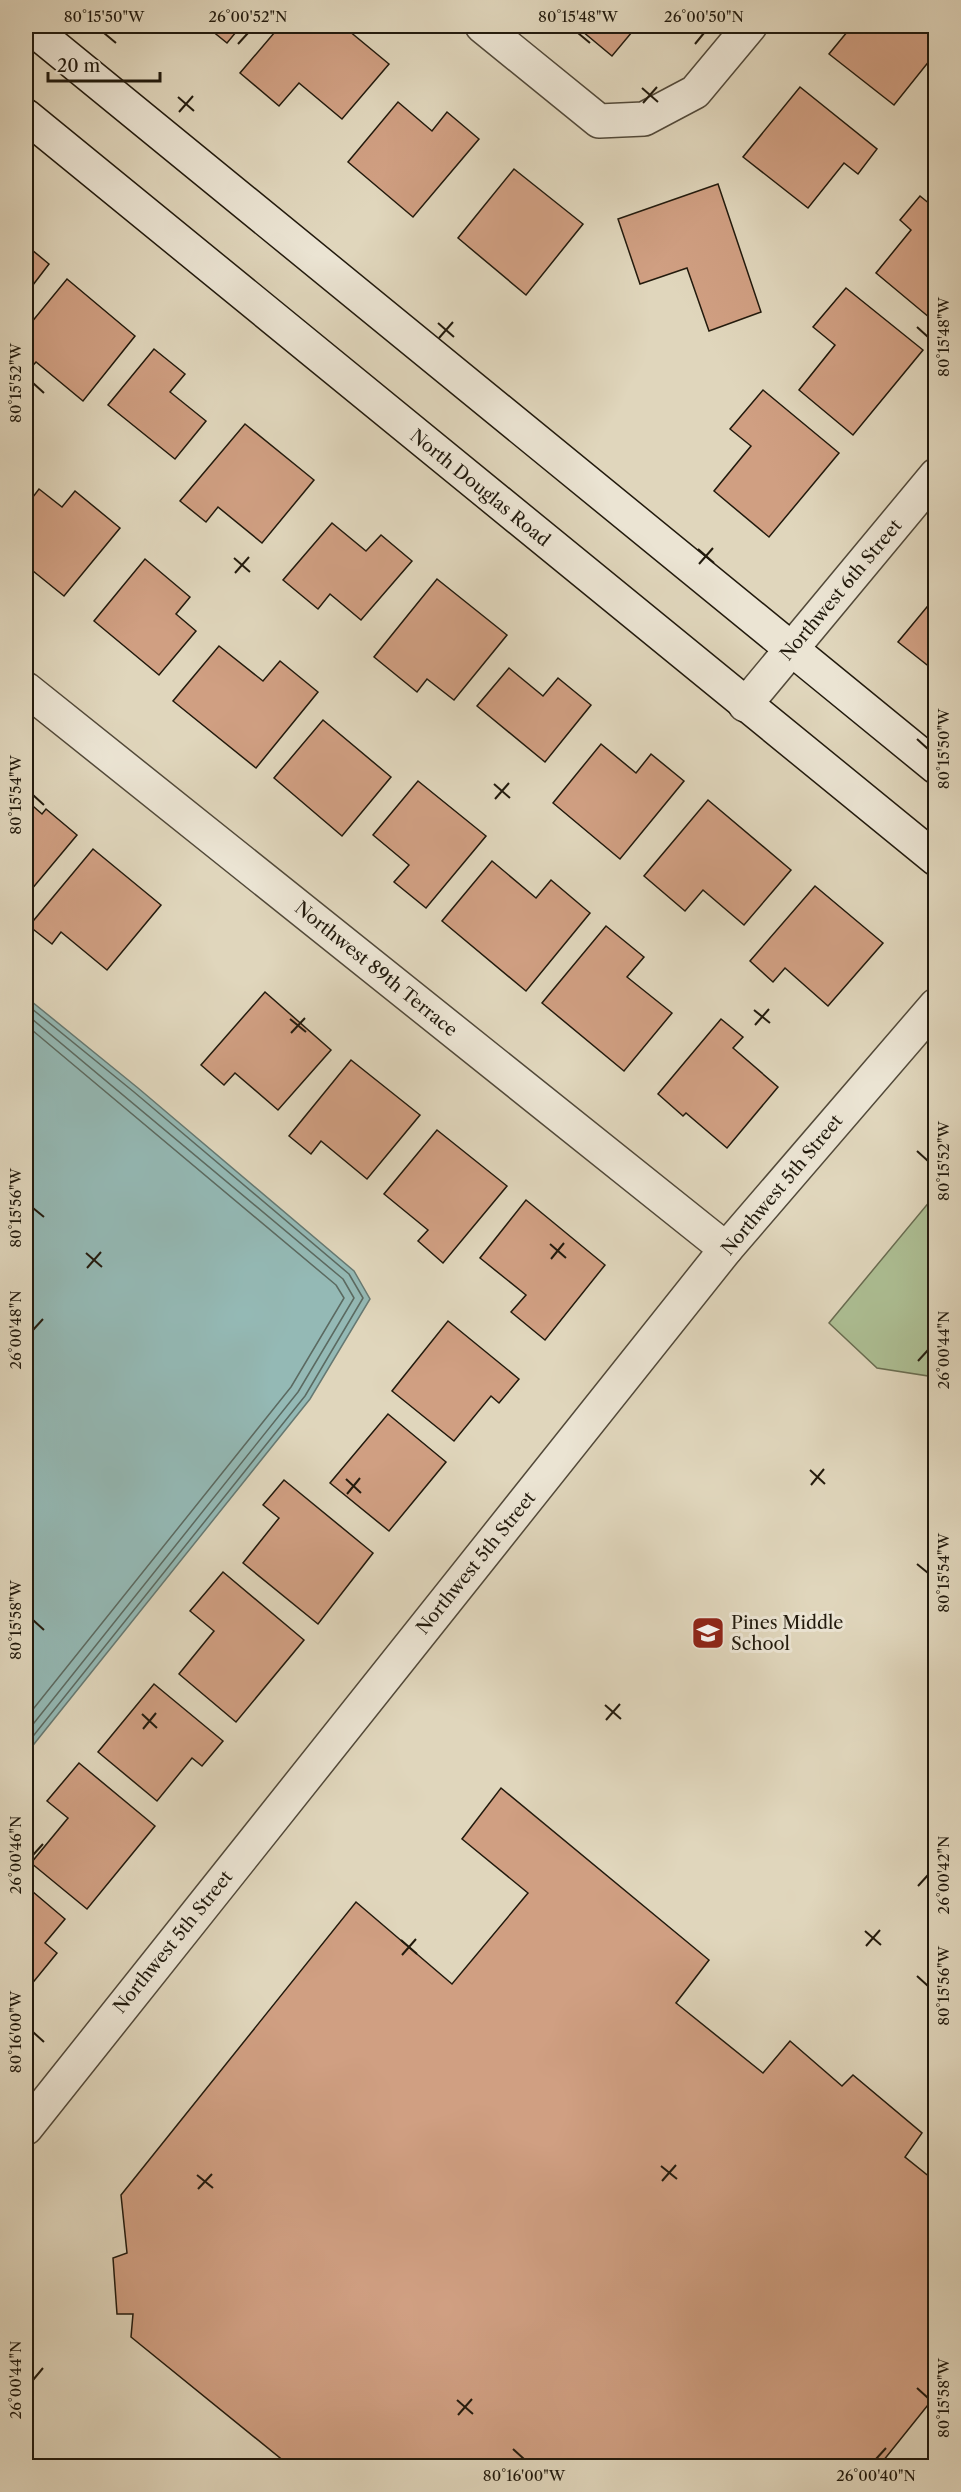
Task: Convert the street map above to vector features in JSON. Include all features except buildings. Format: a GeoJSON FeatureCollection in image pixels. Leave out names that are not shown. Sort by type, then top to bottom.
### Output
{"type":"FeatureCollection","features":[{"type":"Feature","properties":{"kind":"street"},"geometry":{"type":"LineString","coordinates":[[29,26],[936,767]]}},
{"type":"Feature","properties":{"kind":"street"},"geometry":{"type":"LineString","coordinates":[[482,26],[599,121],[644,119],[695,92],[750,26]]}},
{"type":"Feature","properties":{"kind":"street","name":"North Douglas Road"},"geometry":{"type":"LineString","coordinates":[[26,116],[936,859]]}},
{"type":"Feature","properties":{"kind":"street","name":"Northwest 6th Street"},"geometry":{"type":"LineString","coordinates":[[745,705],[936,475]]}},
{"type":"Feature","properties":{"kind":"street","name":"Northwest 89th Terrace"},"geometry":{"type":"LineString","coordinates":[[26,689],[726,1249]]}},
{"type":"Feature","properties":{"kind":"street","name":"Northwest 5th Street"},"geometry":{"type":"LineString","coordinates":[[26,2128],[726,1249],[936,1005]]}},
{"type":"Feature","properties":{"kind":"green space"},"geometry":{"type":"Polygon","coordinates":[[[935,1195],[935,1377],[877,1368],[829,1323],[935,1195]]]}},
{"type":"Feature","properties":{"kind":"water"},"geometry":{"type":"Polygon","coordinates":[[[26,997],[138,1088],[354,1271],[370,1299],[310,1399],[26,1754],[26,997]]]}},
{"type":"Feature","properties":{"kind":"place","name":"Pines Middle School"},"geometry":{"type":"Point","coordinates":[708,1633]}}]}
